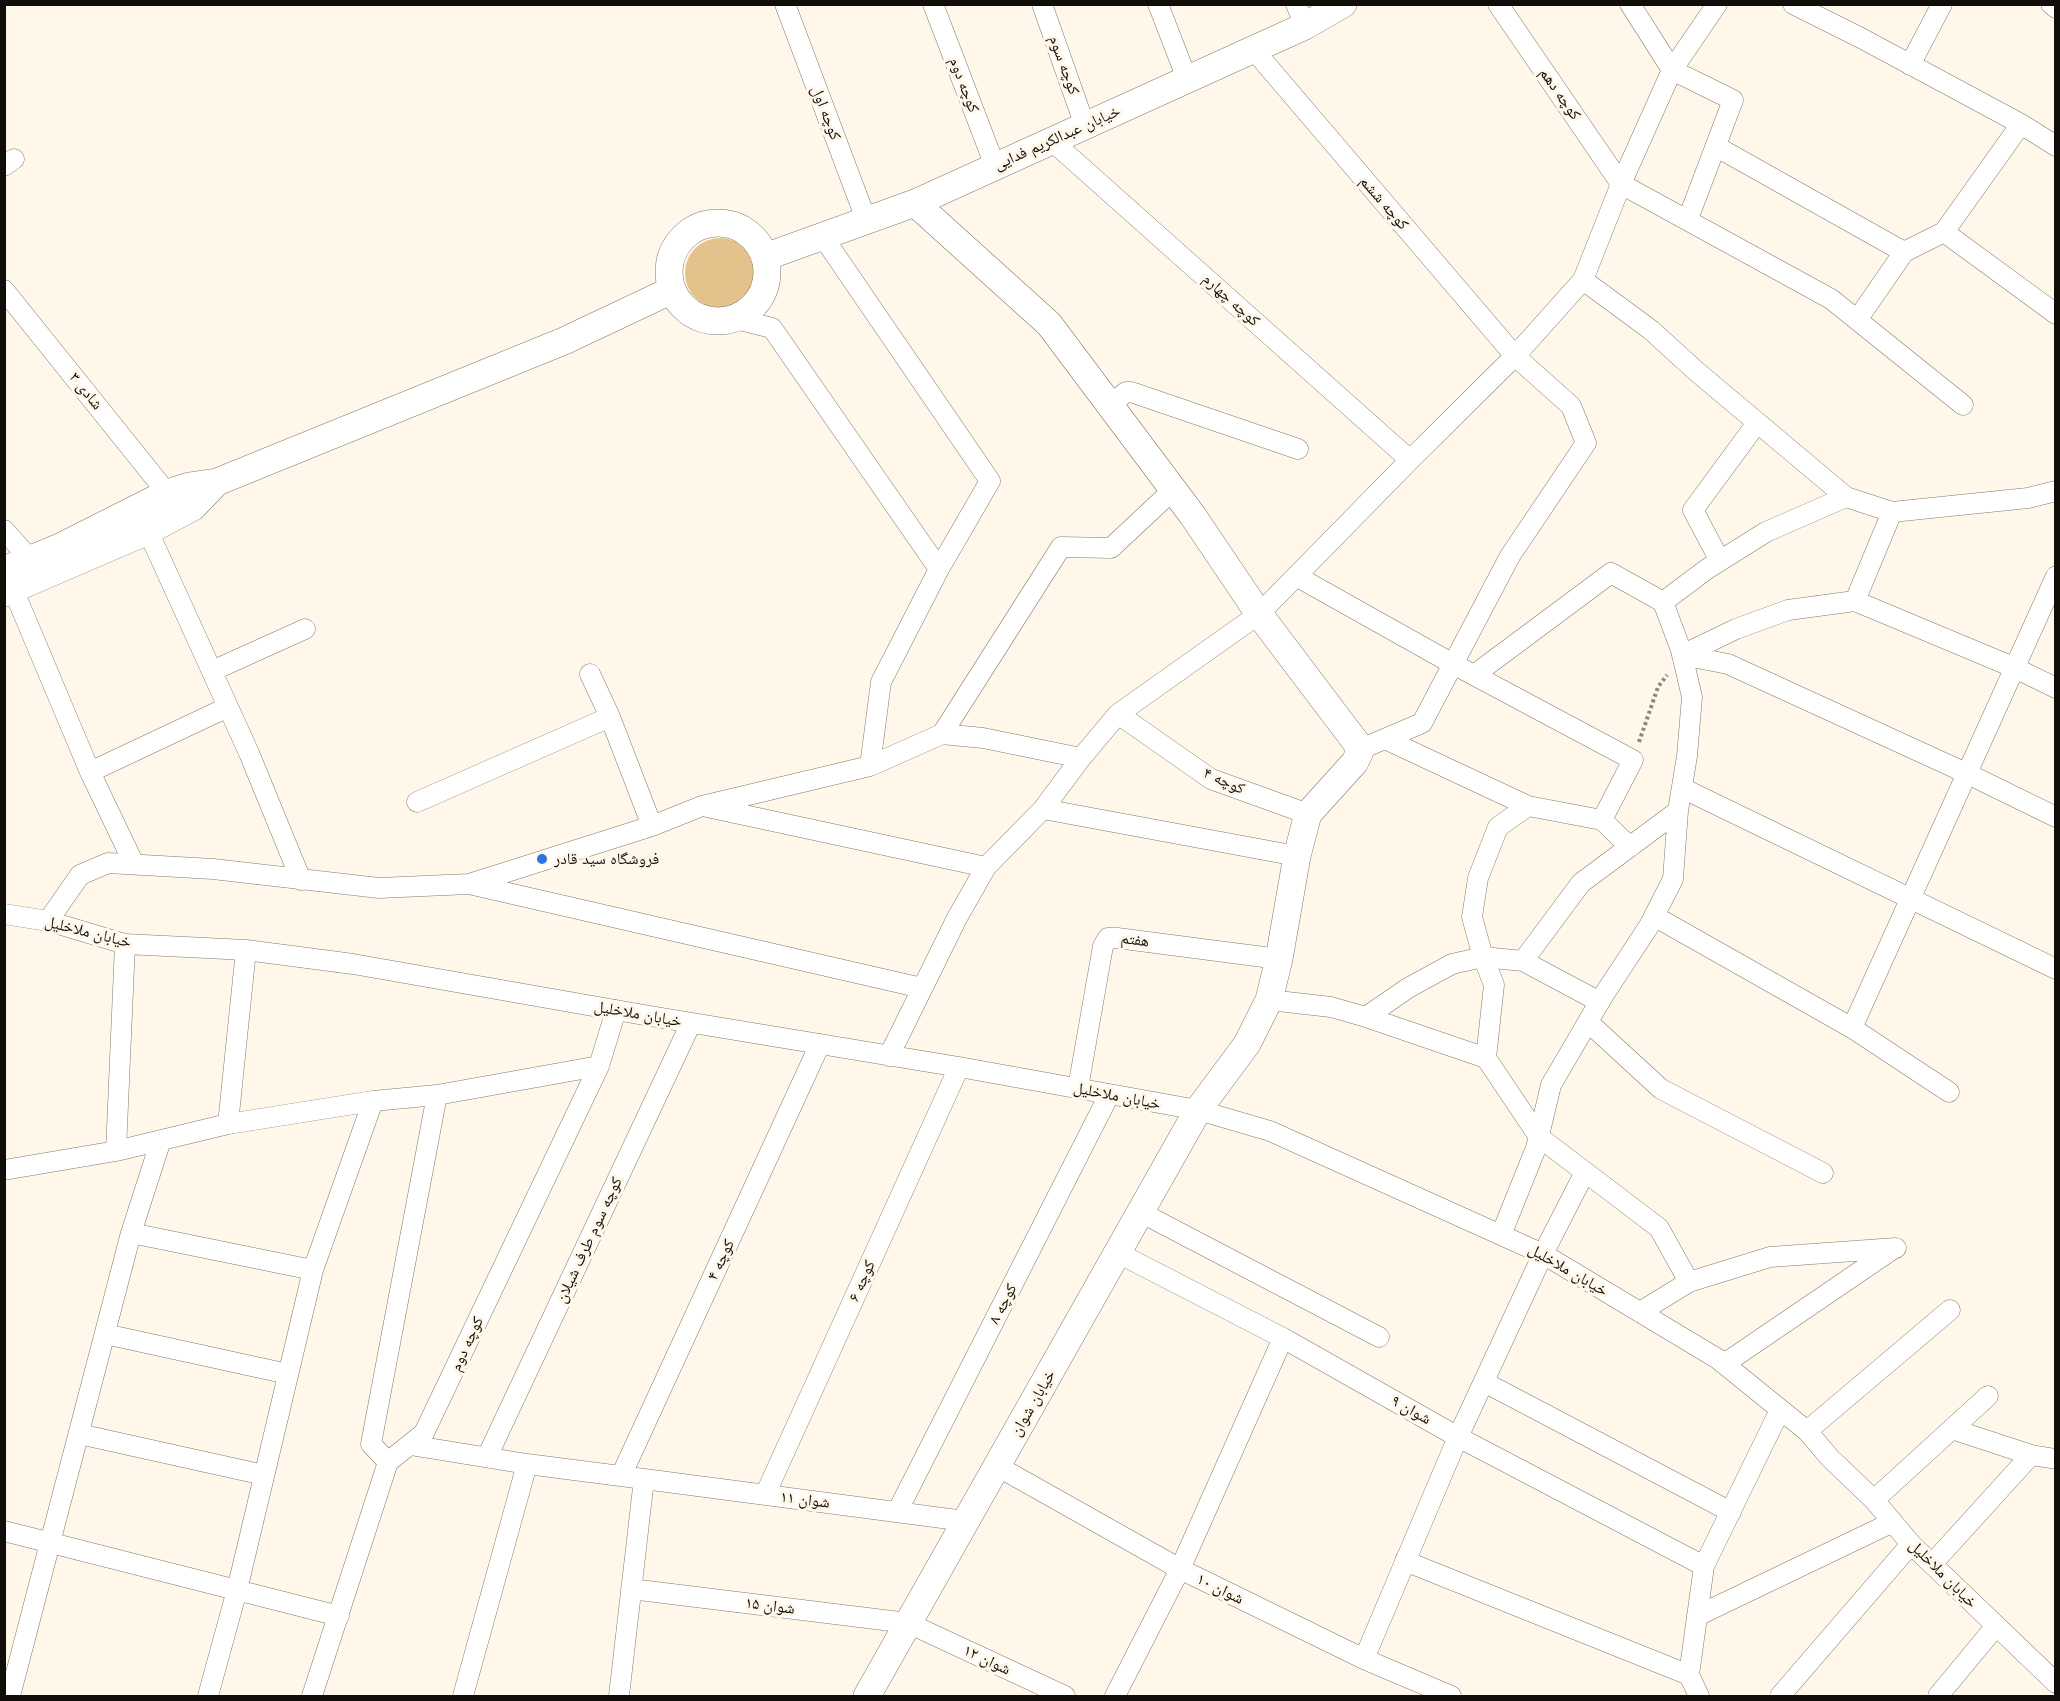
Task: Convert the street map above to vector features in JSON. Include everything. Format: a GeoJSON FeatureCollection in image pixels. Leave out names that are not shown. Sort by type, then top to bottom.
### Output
{"type":"FeatureCollection","features":[{"type":"Feature","properties":{"kind":"street","name":"کوچه اول"},"geometry":{"type":"LineString","coordinates":[[785,4],[867,222]]}},
{"type":"Feature","properties":{"kind":"street","name":"کوچه دوم"},"geometry":{"type":"LineString","coordinates":[[933,4],[995,166]]}},
{"type":"Feature","properties":{"kind":"street","name":"کوچه سوم"},"geometry":{"type":"LineString","coordinates":[[1042,4],[1085,126]]}},
{"type":"Feature","properties":{"kind":"street"},"geometry":{"type":"LineString","coordinates":[[1158,4],[1187,80]]}},
{"type":"Feature","properties":{"kind":"street","name":"خیابان عبدالکریم فدایی"},"geometry":{"type":"LineString","coordinates":[[765,257],[915,203],[1253,49],[1300,15],[1343,4]]}},
{"type":"Feature","properties":{"kind":"street","name":"کوچه دهم"},"geometry":{"type":"LineString","coordinates":[[1498,4],[1622,184]]}},
{"type":"Feature","properties":{"kind":"street"},"geometry":{"type":"LineString","coordinates":[[1630,4],[1672,70],[1733,100],[1688,219]]}},
{"type":"Feature","properties":{"kind":"street"},"geometry":{"type":"LineString","coordinates":[[889,1056],[957,918],[986,867],[1043,809],[1118,714],[1259,614],[1515,356],[1583,280],[1672,70],[1717,4]]}},
{"type":"Feature","properties":{"kind":"street"},"geometry":{"type":"LineString","coordinates":[[1793,4],[2021,124],[2055,146]]}},
{"type":"Feature","properties":{"kind":"street"},"geometry":{"type":"LineString","coordinates":[[1910,65],[1942,4]]}},
{"type":"Feature","properties":{"kind":"street"},"geometry":{"type":"LineString","coordinates":[[2051,4],[2055,8]]}},
{"type":"Feature","properties":{"kind":"street","name":"کوچه ششم"},"geometry":{"type":"LineString","coordinates":[[1253,49],[1515,356],[1571,406],[1586,443],[1510,556],[1453,664]]}},
{"type":"Feature","properties":{"kind":"street"},"geometry":{"type":"LineString","coordinates":[[1857,320],[1904,252],[1944,232],[2021,124]]}},
{"type":"Feature","properties":{"kind":"street","name":"کوچه چهارم"},"geometry":{"type":"LineString","coordinates":[[1052,141],[1410,460]]}},
{"type":"Feature","properties":{"kind":"street"},"geometry":{"type":"LineString","coordinates":[[1717,147],[1904,252]]}},
{"type":"Feature","properties":{"kind":"street"},"geometry":{"type":"LineString","coordinates":[[1622,184],[1830,299],[1963,405]]}},
{"type":"Feature","properties":{"kind":"street"},"geometry":{"type":"LineString","coordinates":[[915,203],[1049,324],[1173,489],[1259,614],[1373,744],[1528,806],[1602,819],[1630,847]]}},
{"type":"Feature","properties":{"kind":"street"},"geometry":{"type":"LineString","coordinates":[[719,222],[736,225],[750,234],[761,247],[765,257],[767,280],[762,296],[751,310],[736,319],[721,322],[706,321],[691,314],[680,304],[672,290],[669,275],[670,260],[677,246],[687,234],[702,225],[719,222]]}},
{"type":"Feature","properties":{"kind":"street"},"geometry":{"type":"LineString","coordinates":[[1944,232],[2055,314]]}},
{"type":"Feature","properties":{"kind":"street"},"geometry":{"type":"LineString","coordinates":[[823,237],[990,481],[939,569],[881,682],[870,766]]}},
{"type":"Feature","properties":{"kind":"street"},"geometry":{"type":"LineString","coordinates":[[1583,280],[1651,330],[1696,371],[1846,497],[1892,512],[2028,498],[2055,491]]}},
{"type":"Feature","properties":{"kind":"street","name":"شادی ۳"},"geometry":{"type":"LineString","coordinates":[[4,290],[167,493]]}},
{"type":"Feature","properties":{"kind":"street"},"geometry":{"type":"LineString","coordinates":[[7,584],[30,559],[60,547],[167,493],[189,486],[217,482],[564,341],[672,290]]}},
{"type":"Feature","properties":{"kind":"street"},"geometry":{"type":"LineString","coordinates":[[736,319],[771,328],[939,569]]}},
{"type":"Feature","properties":{"kind":"street"},"geometry":{"type":"LineString","coordinates":[[1110,405],[1126,392],[1131,392],[1298,449]]}},
{"type":"Feature","properties":{"kind":"street"},"geometry":{"type":"LineString","coordinates":[[1720,561],[1692,510],[1757,423]]}},
{"type":"Feature","properties":{"kind":"street"},"geometry":{"type":"LineString","coordinates":[[7,584],[148,531],[193,507],[217,482]]}},
{"type":"Feature","properties":{"kind":"street"},"geometry":{"type":"LineString","coordinates":[[942,734],[1061,547],[1111,548],[1173,489]]}},
{"type":"Feature","properties":{"kind":"street"},"geometry":{"type":"LineString","coordinates":[[1663,602],[1720,561],[1766,532],[1846,497]]}},
{"type":"Feature","properties":{"kind":"street"},"geometry":{"type":"LineString","coordinates":[[1855,601],[1892,512]]}},
{"type":"Feature","properties":{"kind":"street"},"geometry":{"type":"LineString","coordinates":[[4,530],[30,559]]}},
{"type":"Feature","properties":{"kind":"street"},"geometry":{"type":"LineString","coordinates":[[148,531],[228,706],[302,880]]}},
{"type":"Feature","properties":{"kind":"street"},"geometry":{"type":"LineString","coordinates":[[1474,675],[1611,573],[1663,602],[1682,655],[1692,697],[1688,756],[1678,811],[1673,879],[1654,916],[1551,1085],[1536,1148],[1501,1235]]}},
{"type":"Feature","properties":{"kind":"street"},"geometry":{"type":"LineString","coordinates":[[1296,576],[1453,664],[1633,760],[1602,819]]}},
{"type":"Feature","properties":{"kind":"street"},"geometry":{"type":"LineString","coordinates":[[1852,1028],[2055,576]]}},
{"type":"Feature","properties":{"kind":"street"},"geometry":{"type":"LineString","coordinates":[[7,584],[90,772],[134,864]]}},
{"type":"Feature","properties":{"kind":"street"},"geometry":{"type":"LineString","coordinates":[[1682,655],[1736,629],[1788,610],[1855,601],[2013,667],[2055,688]]}},
{"type":"Feature","properties":{"kind":"street"},"geometry":{"type":"LineString","coordinates":[[212,672],[305,630]]}},
{"type":"Feature","properties":{"kind":"street"},"geometry":{"type":"LineString","coordinates":[[1682,655],[1728,664],[1966,773],[2055,817]]}},
{"type":"Feature","properties":{"kind":"street"},"geometry":{"type":"LineString","coordinates":[[1308,814],[1373,744],[1422,723],[1453,664]]}},
{"type":"Feature","properties":{"kind":"street"},"geometry":{"type":"LineString","coordinates":[[591,674],[652,826]]}},
{"type":"Feature","properties":{"kind":"street"},"geometry":{"type":"LineString","coordinates":[[90,772],[228,706]]}},
{"type":"Feature","properties":{"kind":"street","name":"کوچه ۴"},"geometry":{"type":"LineString","coordinates":[[1118,714],[1211,779],[1308,814]]}},
{"type":"Feature","properties":{"kind":"street"},"geometry":{"type":"LineString","coordinates":[[417,802],[610,717]]}},
{"type":"Feature","properties":{"kind":"street"},"geometry":{"type":"LineString","coordinates":[[48,921],[80,875],[108,863],[213,869],[379,888],[470,884],[652,826],[702,806],[870,766],[942,734],[983,738],[1081,758]]}},
{"type":"Feature","properties":{"kind":"street"},"geometry":{"type":"LineString","coordinates":[[1682,788],[2055,969]]}},
{"type":"Feature","properties":{"kind":"street"},"geometry":{"type":"LineString","coordinates":[[702,806],[986,867]]}},
{"type":"Feature","properties":{"kind":"street"},"geometry":{"type":"LineString","coordinates":[[1486,1058],[1494,985],[1483,957],[1472,917],[1478,878],[1498,827],[1528,806]]}},
{"type":"Feature","properties":{"kind":"street"},"geometry":{"type":"LineString","coordinates":[[1043,809],[1297,856]]}},
{"type":"Feature","properties":{"kind":"street"},"geometry":{"type":"LineString","coordinates":[[1523,961],[1581,883],[1678,811]]}},
{"type":"Feature","properties":{"kind":"street","name":"خیابان شوان"},"geometry":{"type":"LineString","coordinates":[[867,1696],[1198,1110],[1246,1044],[1269,1000],[1279,959],[1297,856],[1308,814]]}},
{"type":"Feature","properties":{"kind":"street"},"geometry":{"type":"LineString","coordinates":[[470,884],[922,988]]}},
{"type":"Feature","properties":{"kind":"street","name":"خیابان ملاخلیل"},"geometry":{"type":"LineString","coordinates":[[4,914],[48,921],[125,944],[246,950],[353,964],[959,1067],[1198,1110],[1270,1131],[1543,1254],[1724,1364],[1807,1431],[1830,1458],[1874,1500],[1911,1544],[2055,1683]]}},
{"type":"Feature","properties":{"kind":"street"},"geometry":{"type":"LineString","coordinates":[[1654,916],[1852,1028],[1949,1092]]}},
{"type":"Feature","properties":{"kind":"street","name":"هفتم"},"geometry":{"type":"LineString","coordinates":[[1077,1088],[1103,946],[1108,938],[1279,959]]}},
{"type":"Feature","properties":{"kind":"street"},"geometry":{"type":"LineString","coordinates":[[116,1151],[125,944]]}},
{"type":"Feature","properties":{"kind":"street"},"geometry":{"type":"LineString","coordinates":[[228,1124],[246,950]]}},
{"type":"Feature","properties":{"kind":"street"},"geometry":{"type":"LineString","coordinates":[[1366,1017],[1408,988],[1452,964],[1483,957],[1523,961],[1600,1002]]}},
{"type":"Feature","properties":{"kind":"street"},"geometry":{"type":"LineString","coordinates":[[1269,1000],[1331,1007],[1486,1058],[1539,1137],[1659,1228],[1689,1282]]}},
{"type":"Feature","properties":{"kind":"street","name":"کوچه دوم"},"geometry":{"type":"LineString","coordinates":[[388,1462],[424,1433],[599,1066],[616,1010]]}},
{"type":"Feature","properties":{"kind":"street","name":"کوچه سوم طرف شیلان"},"geometry":{"type":"LineString","coordinates":[[487,1457],[691,1023]]}},
{"type":"Feature","properties":{"kind":"street"},"geometry":{"type":"LineString","coordinates":[[1588,1023],[1661,1089],[1823,1173]]}},
{"type":"Feature","properties":{"kind":"street","name":"کوچه ۴"},"geometry":{"type":"LineString","coordinates":[[621,1476],[820,1044]]}},
{"type":"Feature","properties":{"kind":"street"},"geometry":{"type":"LineString","coordinates":[[4,1170],[116,1151],[228,1124],[373,1101],[437,1095],[599,1066]]}},
{"type":"Feature","properties":{"kind":"street","name":"کوچه ۶"},"geometry":{"type":"LineString","coordinates":[[765,1495],[959,1067]]}},
{"type":"Feature","properties":{"kind":"street"},"geometry":{"type":"LineString","coordinates":[[312,1696],[388,1462],[371,1444],[437,1095]]}},
{"type":"Feature","properties":{"kind":"street","name":"کوچه ۸"},"geometry":{"type":"LineString","coordinates":[[897,1512],[1108,1095]]}},
{"type":"Feature","properties":{"kind":"street"},"geometry":{"type":"LineString","coordinates":[[208,1696],[237,1590],[313,1270],[373,1101]]}},
{"type":"Feature","properties":{"kind":"street"},"geometry":{"type":"LineString","coordinates":[[10,1696],[131,1233],[161,1140]]}},
{"type":"Feature","properties":{"kind":"street"},"geometry":{"type":"LineString","coordinates":[[1364,1659],[1458,1437],[1543,1254],[1585,1172]]}},
{"type":"Feature","properties":{"kind":"street"},"geometry":{"type":"LineString","coordinates":[[1140,1212],[1379,1337]]}},
{"type":"Feature","properties":{"kind":"street"},"geometry":{"type":"LineString","coordinates":[[131,1233],[313,1270]]}},
{"type":"Feature","properties":{"kind":"street"},"geometry":{"type":"LineString","coordinates":[[1640,1312],[1689,1282],[1770,1257],[1896,1248],[1724,1364]]}},
{"type":"Feature","properties":{"kind":"street","name":"شوان ۹"},"geometry":{"type":"LineString","coordinates":[[1118,1252],[1283,1338],[1458,1437],[1704,1566]]}},
{"type":"Feature","properties":{"kind":"street"},"geometry":{"type":"LineString","coordinates":[[1807,1431],[1950,1310]]}},
{"type":"Feature","properties":{"kind":"street"},"geometry":{"type":"LineString","coordinates":[[105,1334],[288,1374]]}},
{"type":"Feature","properties":{"kind":"street"},"geometry":{"type":"LineString","coordinates":[[1115,1696],[1180,1569],[1283,1338]]}},
{"type":"Feature","properties":{"kind":"street"},"geometry":{"type":"LineString","coordinates":[[1484,1382],[1731,1512]]}},
{"type":"Feature","properties":{"kind":"street"},"geometry":{"type":"LineString","coordinates":[[1874,1500],[1988,1396]]}},
{"type":"Feature","properties":{"kind":"street"},"geometry":{"type":"LineString","coordinates":[[1700,1696],[1689,1675],[1704,1566],[1780,1410]]}},
{"type":"Feature","properties":{"kind":"street"},"geometry":{"type":"LineString","coordinates":[[1952,1429],[2031,1455],[2055,1459]]}},
{"type":"Feature","properties":{"kind":"street"},"geometry":{"type":"LineString","coordinates":[[79,1434],[264,1475]]}},
{"type":"Feature","properties":{"kind":"street","name":"شوان ۱۱"},"geometry":{"type":"LineString","coordinates":[[410,1445],[527,1464],[965,1521]]}},
{"type":"Feature","properties":{"kind":"street"},"geometry":{"type":"LineString","coordinates":[[1932,1564],[2031,1455]]}},
{"type":"Feature","properties":{"kind":"street"},"geometry":{"type":"LineString","coordinates":[[463,1696],[527,1464]]}},
{"type":"Feature","properties":{"kind":"street","name":"شوان ۱۰"},"geometry":{"type":"LineString","coordinates":[[997,1466],[1180,1569],[1364,1659],[1449,1696]]}},
{"type":"Feature","properties":{"kind":"street"},"geometry":{"type":"LineString","coordinates":[[618,1696],[644,1479]]}},
{"type":"Feature","properties":{"kind":"street"},"geometry":{"type":"LineString","coordinates":[[1697,1616],[1893,1522]]}},
{"type":"Feature","properties":{"kind":"street"},"geometry":{"type":"LineString","coordinates":[[4,1531],[339,1616]]}},
{"type":"Feature","properties":{"kind":"street"},"geometry":{"type":"LineString","coordinates":[[1780,1696],[1911,1544]]}},
{"type":"Feature","properties":{"kind":"street"},"geometry":{"type":"LineString","coordinates":[[1405,1561],[1689,1675]]}},
{"type":"Feature","properties":{"kind":"street","name":"شوان ۱۵"},"geometry":{"type":"LineString","coordinates":[[631,1588],[908,1623]]}},
{"type":"Feature","properties":{"kind":"street","name":"شوان ۱۲"},"geometry":{"type":"LineString","coordinates":[[908,1623],[1065,1696]]}},
{"type":"Feature","properties":{"kind":"street"},"geometry":{"type":"LineString","coordinates":[[1938,1696],[1996,1626]]}},
{"type":"Feature","properties":{"kind":"path"},"geometry":{"type":"LineString","coordinates":[[1633,760],[1658,687],[1682,655]]}},
{"type":"Feature","properties":{"kind":"shaded area"},"geometry":{"type":"Polygon","coordinates":[[[727,238],[740,244],[749,253],[753,259],[755,273],[753,287],[745,298],[734,306],[713,308],[695,298],[687,287],[685,266],[695,248],[706,240],[727,238]]]}},
{"type":"Feature","properties":{"kind":"place","name":"فروشگاه سید قادر"},"geometry":{"type":"Point","coordinates":[542,859]}}]}
